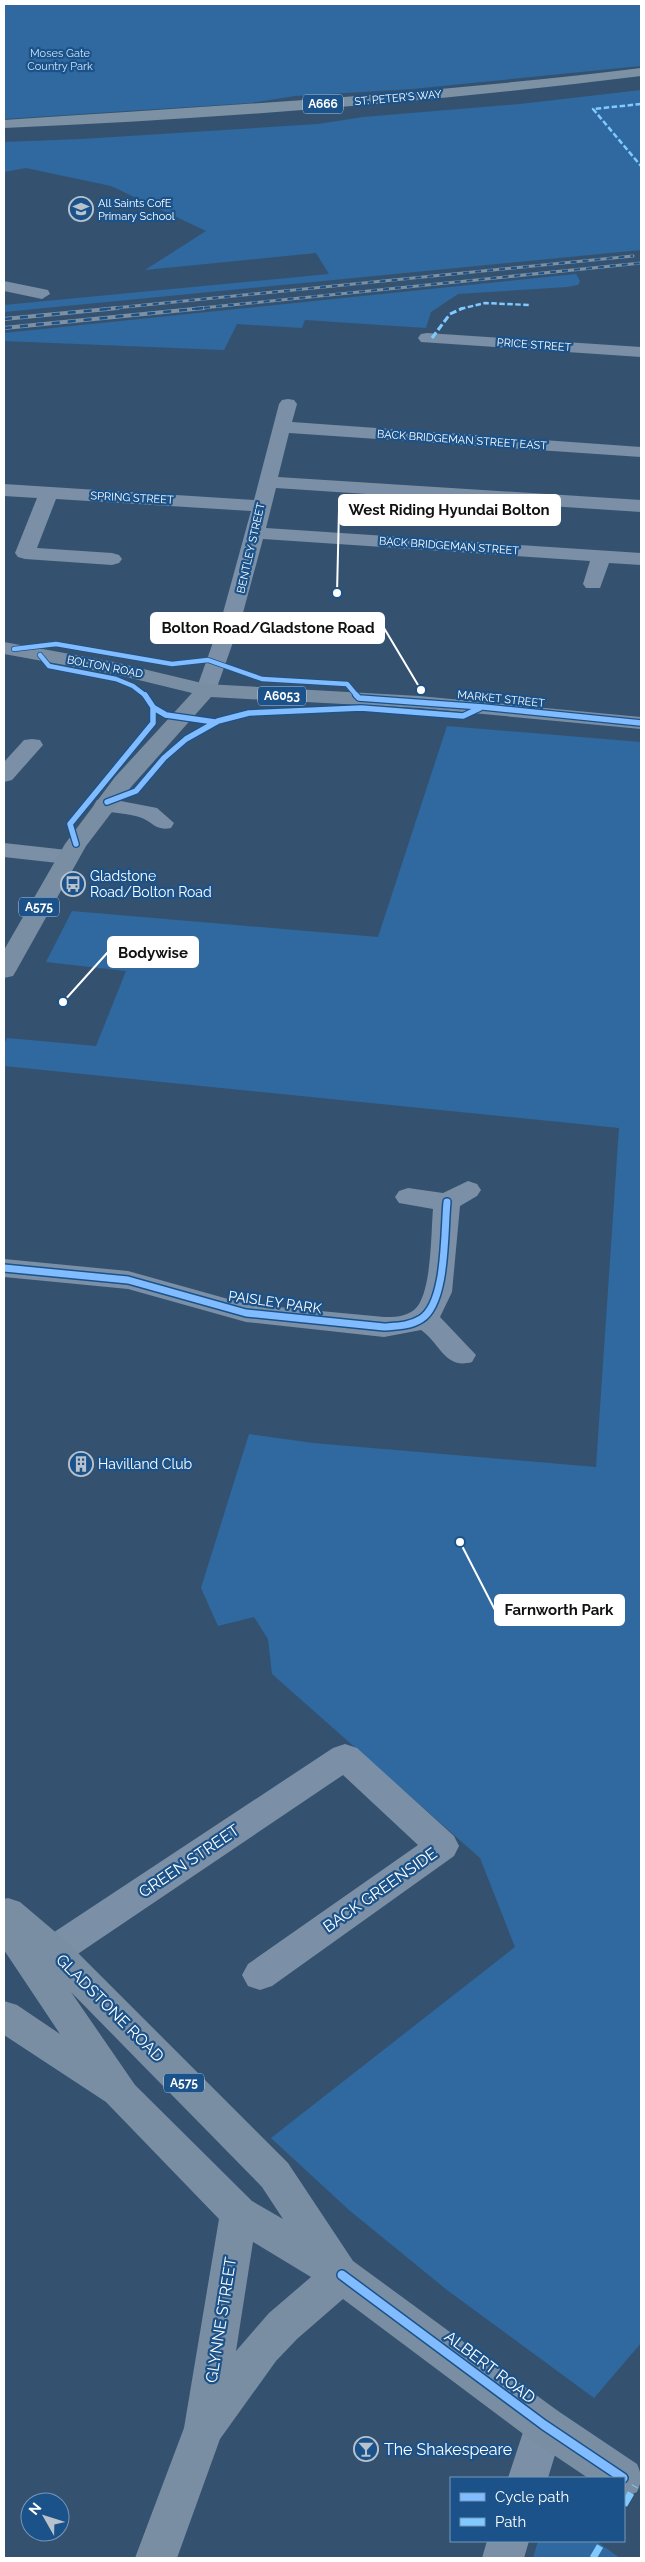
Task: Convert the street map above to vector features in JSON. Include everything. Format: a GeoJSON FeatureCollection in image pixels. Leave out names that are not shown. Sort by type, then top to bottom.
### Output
{"type":"FeatureCollection","features":[{"type":"Feature","properties":{"kind":"highway","name":"ST. PETER'S WAY"},"geometry":{"type":"LineString","coordinates":[[4,124],[364,101],[502,89],[641,72]]}},
{"type":"Feature","properties":{"kind":"highway","name":"ST. PETER'S WAY"},"geometry":{"type":"LineString","coordinates":[[4,136],[491,102],[641,84]]}},
{"type":"Feature","properties":{"kind":"main road","name":"BOLTON ROAD"},"geometry":{"type":"LineString","coordinates":[[4,648],[122,669],[206,690]]}},
{"type":"Feature","properties":{"kind":"main road","name":"MARKET STREET"},"geometry":{"type":"LineString","coordinates":[[206,690],[299,697],[419,702],[641,723]]}},
{"type":"Feature","properties":{"kind":"main road","name":"A575"},"geometry":{"type":"LineString","coordinates":[[4,971],[67,857],[123,782],[206,690]]}},
{"type":"Feature","properties":{"kind":"main road","name":"GLADSTONE ROAD"},"geometry":{"type":"LineString","coordinates":[[4,1908],[44,1958],[122,2096]]}},
{"type":"Feature","properties":{"kind":"main road","name":"GLADSTONE ROAD"},"geometry":{"type":"LineString","coordinates":[[4,1922],[275,2176],[342,2275]]}},
{"type":"Feature","properties":{"kind":"main road","name":"A575"},"geometry":{"type":"LineString","coordinates":[[4,2016],[122,2096],[239,2213],[342,2275]]}},
{"type":"Feature","properties":{"kind":"main road","name":"GLYNNE STREET"},"geometry":{"type":"LineString","coordinates":[[156,2558],[204,2428],[239,2213]]}},
{"type":"Feature","properties":{"kind":"main road","name":"ALBERT ROAD"},"geometry":{"type":"LineString","coordinates":[[342,2275],[544,2425],[622,2477]]}},
{"type":"Feature","properties":{"kind":"main road","name":"GLYNNE STREET"},"geometry":{"type":"LineString","coordinates":[[204,2428],[262,2348],[283,2326],[342,2275]]}},
{"type":"Feature","properties":{"kind":"main road","name":"ALBERT ROAD"},"geometry":{"type":"LineString","coordinates":[[625,2479],[641,2490]]}},
{"type":"Feature","properties":{"kind":"street"},"geometry":{"type":"LineString","coordinates":[[4,286],[42,294]]}},
{"type":"Feature","properties":{"kind":"street","name":"PRICE STREET"},"geometry":{"type":"LineString","coordinates":[[427,338],[641,352]]}},
{"type":"Feature","properties":{"kind":"street","name":"BENTLEY STREET"},"geometry":{"type":"LineString","coordinates":[[206,690],[225,642],[257,533],[260,506],[288,404]]}},
{"type":"Feature","properties":{"kind":"street","name":"BACK BRIDGEMAN STREET EAST"},"geometry":{"type":"LineString","coordinates":[[282,427],[641,452]]}},
{"type":"Feature","properties":{"kind":"street"},"geometry":{"type":"LineString","coordinates":[[268,482],[641,506]]}},
{"type":"Feature","properties":{"kind":"street","name":"SPRING STREET"},"geometry":{"type":"LineString","coordinates":[[4,490],[260,506]]}},
{"type":"Feature","properties":{"kind":"street"},"geometry":{"type":"LineString","coordinates":[[48,494],[25,553],[112,559]]}},
{"type":"Feature","properties":{"kind":"street","name":"BACK BRIDGEMAN STREET"},"geometry":{"type":"LineString","coordinates":[[257,533],[641,559]]}},
{"type":"Feature","properties":{"kind":"street"},"geometry":{"type":"LineString","coordinates":[[593,584],[601,557]]}},
{"type":"Feature","properties":{"kind":"street"},"geometry":{"type":"LineString","coordinates":[[4,775],[32,745]]}},
{"type":"Feature","properties":{"kind":"street"},"geometry":{"type":"LineString","coordinates":[[105,805],[149,813],[163,823]]}},
{"type":"Feature","properties":{"kind":"street"},"geometry":{"type":"LineString","coordinates":[[4,850],[67,857]]}},
{"type":"Feature","properties":{"kind":"street"},"geometry":{"type":"LineString","coordinates":[[408,1197],[458,1196],[438,1296],[431,1310],[422,1318],[436,1327],[462,1355]]}},
{"type":"Feature","properties":{"kind":"street","name":"PAISLEY PARK"},"geometry":{"type":"LineString","coordinates":[[4,1268],[128,1280],[246,1313],[384,1327],[402,1327],[417,1322],[422,1318]]}},
{"type":"Feature","properties":{"kind":"street","name":"GREEN STREET"},"geometry":{"type":"LineString","coordinates":[[44,1958],[345,1757]]}},
{"type":"Feature","properties":{"kind":"street","name":"BACK GREENSIDE"},"geometry":{"type":"LineString","coordinates":[[260,1975],[442,1846],[345,1757]]}},
{"type":"Feature","properties":{"kind":"street"},"geometry":{"type":"LineString","coordinates":[[528,2477],[544,2425]]}},
{"type":"Feature","properties":{"kind":"street"},"geometry":{"type":"LineString","coordinates":[[503,2558],[508,2542]]}},
{"type":"Feature","properties":{"kind":"green space","name":"Moses Gate Country Park"},"geometry":{"type":"Polygon","coordinates":[[[4,4],[641,4],[641,66],[412,89],[295,96],[250,103],[4,119],[4,4]]]}},
{"type":"Feature","properties":{"kind":"green space"},"geometry":{"type":"Polygon","coordinates":[[[641,90],[641,250],[4,312],[4,305],[329,274],[316,253],[145,270],[206,231],[111,186],[26,168],[4,172],[4,142],[318,124],[363,117],[520,104],[641,90]]]}},
{"type":"Feature","properties":{"kind":"green space"},"geometry":{"type":"Polygon","coordinates":[[[576,274],[580,281],[578,285],[567,287],[458,294],[431,312],[426,328],[305,320],[302,328],[237,324],[224,350],[4,341],[4,333],[576,274]]]}},
{"type":"Feature","properties":{"kind":"green space"},"geometry":{"type":"Polygon","coordinates":[[[447,726],[641,742],[641,2343],[594,2398],[447,2290],[349,2210],[271,2138],[515,1947],[480,1858],[272,1674],[268,1639],[254,1617],[218,1626],[201,1588],[249,1434],[313,1443],[596,1467],[619,1128],[4,1066],[4,1044],[7,1038],[96,1046],[126,971],[46,962],[72,911],[378,937],[447,726]]]}},
{"type":"Feature","properties":{"kind":"green space"},"geometry":{"type":"Polygon","coordinates":[[[538,2542],[597,2542],[620,2558],[533,2558],[538,2542]]]}},
{"type":"Feature","properties":{"kind":"railway"},"geometry":{"type":"LineString","coordinates":[[105,309],[633,256]]}},
{"type":"Feature","properties":{"kind":"railway"},"geometry":{"type":"LineString","coordinates":[[192,309],[641,263]]}},
{"type":"Feature","properties":{"kind":"railway"},"geometry":{"type":"LineString","coordinates":[[4,319],[118,308]]}},
{"type":"Feature","properties":{"kind":"railway"},"geometry":{"type":"LineString","coordinates":[[4,328],[204,308]]}},
{"type":"Feature","properties":{"kind":"marked path"},"geometry":{"type":"LineString","coordinates":[[641,104],[593,109],[641,166]]}},
{"type":"Feature","properties":{"kind":"marked path"},"geometry":{"type":"LineString","coordinates":[[432,338],[440,324],[450,314],[461,308],[485,303],[529,305]]}},
{"type":"Feature","properties":{"kind":"marked path"},"geometry":{"type":"LineString","coordinates":[[625,2503],[635,2486]]}},
{"type":"Feature","properties":{"kind":"marked path"},"geometry":{"type":"LineString","coordinates":[[593,2558],[602,2542]]}},
{"type":"Feature","properties":{"kind":"cycle path"},"geometry":{"type":"LineString","coordinates":[[14,649],[56,644],[172,664],[208,660],[262,679],[347,684],[359,698],[483,707],[641,723]]}},
{"type":"Feature","properties":{"kind":"cycle path"},"geometry":{"type":"LineString","coordinates":[[40,655],[49,666],[98,674],[133,686],[145,695],[153,707],[153,723],[70,824],[76,844]]}},
{"type":"Feature","properties":{"kind":"cycle path"},"geometry":{"type":"LineString","coordinates":[[154,708],[166,715],[215,722]]}},
{"type":"Feature","properties":{"kind":"cycle path"},"geometry":{"type":"LineString","coordinates":[[107,802],[136,791],[164,758],[186,739],[218,721],[249,713],[361,708],[463,716],[480,708]]}},
{"type":"Feature","properties":{"kind":"cycle path"},"geometry":{"type":"LineString","coordinates":[[4,1268],[128,1280],[246,1313],[384,1327],[400,1326],[423,1318],[434,1303],[438,1292],[442,1264],[447,1202]]}},
{"type":"Feature","properties":{"kind":"cycle path"},"geometry":{"type":"LineString","coordinates":[[342,2275],[544,2425],[622,2477]]}},
{"type":"Feature","properties":{"kind":"place","name":"All Saints CofE Primary School"},"geometry":{"type":"Point","coordinates":[81,209]}},
{"type":"Feature","properties":{"kind":"place","name":"West Riding Hyundai Bolton"},"geometry":{"type":"Point","coordinates":[337,593]}},
{"type":"Feature","properties":{"kind":"place","name":"Bolton Road/Gladstone Road"},"geometry":{"type":"Point","coordinates":[421,690]}},
{"type":"Feature","properties":{"kind":"place","name":"Gladstone Road/Bolton Road"},"geometry":{"type":"Point","coordinates":[73,884]}},
{"type":"Feature","properties":{"kind":"place","name":"Bodywise"},"geometry":{"type":"Point","coordinates":[63,1002]}},
{"type":"Feature","properties":{"kind":"place","name":"Havilland Club"},"geometry":{"type":"Point","coordinates":[81,1464]}},
{"type":"Feature","properties":{"kind":"place","name":"Farnworth Park"},"geometry":{"type":"Point","coordinates":[460,1542]}},
{"type":"Feature","properties":{"kind":"place","name":"The Shakespeare"},"geometry":{"type":"Point","coordinates":[366,2449]}}]}
